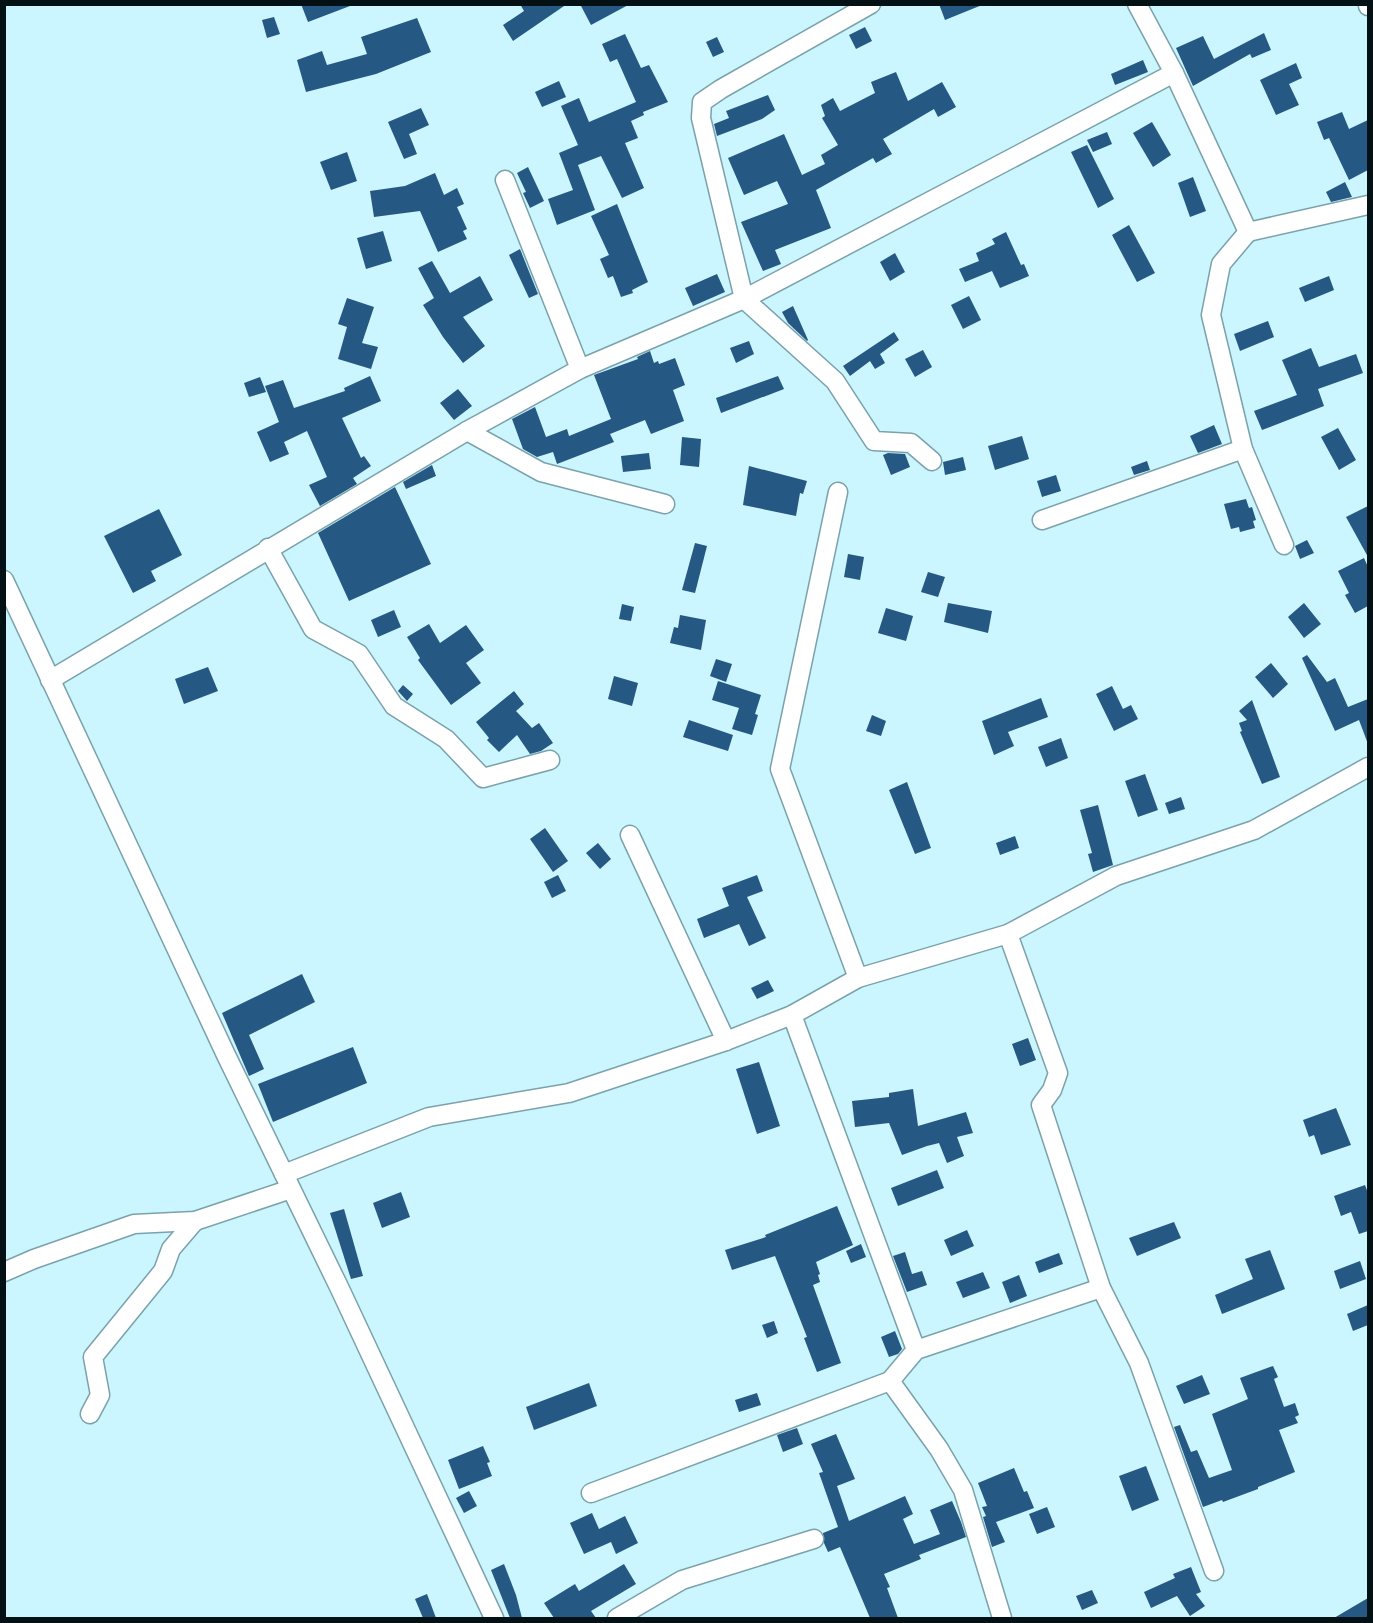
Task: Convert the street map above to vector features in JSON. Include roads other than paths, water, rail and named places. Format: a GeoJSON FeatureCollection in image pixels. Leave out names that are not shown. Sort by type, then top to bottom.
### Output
{"type":"FeatureCollection","features":[{"type":"Feature","properties":{"kind":"street"},"geometry":{"type":"LineString","coordinates":[[871,4],[721,89],[702,102],[701,118],[744,299],[836,381],[874,441],[911,443],[932,461]]}},
{"type":"Feature","properties":{"kind":"street"},"geometry":{"type":"LineString","coordinates":[[1137,4],[1174,73],[1248,232]]}},
{"type":"Feature","properties":{"kind":"street"},"geometry":{"type":"LineString","coordinates":[[50,680],[467,431],[580,369],[744,299],[1174,73]]}},
{"type":"Feature","properties":{"kind":"street"},"geometry":{"type":"LineString","coordinates":[[505,180],[580,369]]}},
{"type":"Feature","properties":{"kind":"street"},"geometry":{"type":"LineString","coordinates":[[1284,545],[1243,449],[1211,315],[1221,264],[1248,232],[1368,206]]}},
{"type":"Feature","properties":{"kind":"street"},"geometry":{"type":"LineString","coordinates":[[467,431],[541,472],[665,504]]}},
{"type":"Feature","properties":{"kind":"street"},"geometry":{"type":"LineString","coordinates":[[1042,520],[1243,449]]}},
{"type":"Feature","properties":{"kind":"street"},"geometry":{"type":"LineString","coordinates":[[838,492],[780,769],[858,978]]}},
{"type":"Feature","properties":{"kind":"street"},"geometry":{"type":"LineString","coordinates":[[268,548],[313,629],[359,654],[394,706],[446,739],[483,778],[550,760]]}},
{"type":"Feature","properties":{"kind":"street"},"geometry":{"type":"LineString","coordinates":[[4,580],[226,1055],[494,1618]]}},
{"type":"Feature","properties":{"kind":"street"},"geometry":{"type":"LineString","coordinates":[[4,1272],[34,1259],[134,1224],[195,1221],[429,1117],[569,1094],[726,1041],[792,1015],[858,978],[1008,934],[1116,876],[1254,830],[1368,767]]}},
{"type":"Feature","properties":{"kind":"street"},"geometry":{"type":"LineString","coordinates":[[630,835],[726,1041]]}},
{"type":"Feature","properties":{"kind":"street"},"geometry":{"type":"LineString","coordinates":[[1008,934],[1059,1073],[1052,1090],[1041,1105],[1101,1288],[1139,1363],[1214,1571]]}},
{"type":"Feature","properties":{"kind":"street"},"geometry":{"type":"LineString","coordinates":[[792,1015],[916,1350]]}},
{"type":"Feature","properties":{"kind":"street"},"geometry":{"type":"LineString","coordinates":[[90,1414],[100,1395],[93,1358],[163,1271],[171,1250],[195,1221]]}},
{"type":"Feature","properties":{"kind":"street"},"geometry":{"type":"LineString","coordinates":[[591,1493],[890,1381],[916,1350],[1101,1288]]}},
{"type":"Feature","properties":{"kind":"street"},"geometry":{"type":"LineString","coordinates":[[890,1381],[939,1449],[963,1490],[1002,1618]]}},
{"type":"Feature","properties":{"kind":"street"},"geometry":{"type":"LineString","coordinates":[[617,1618],[682,1580],[814,1539]]}}]}
